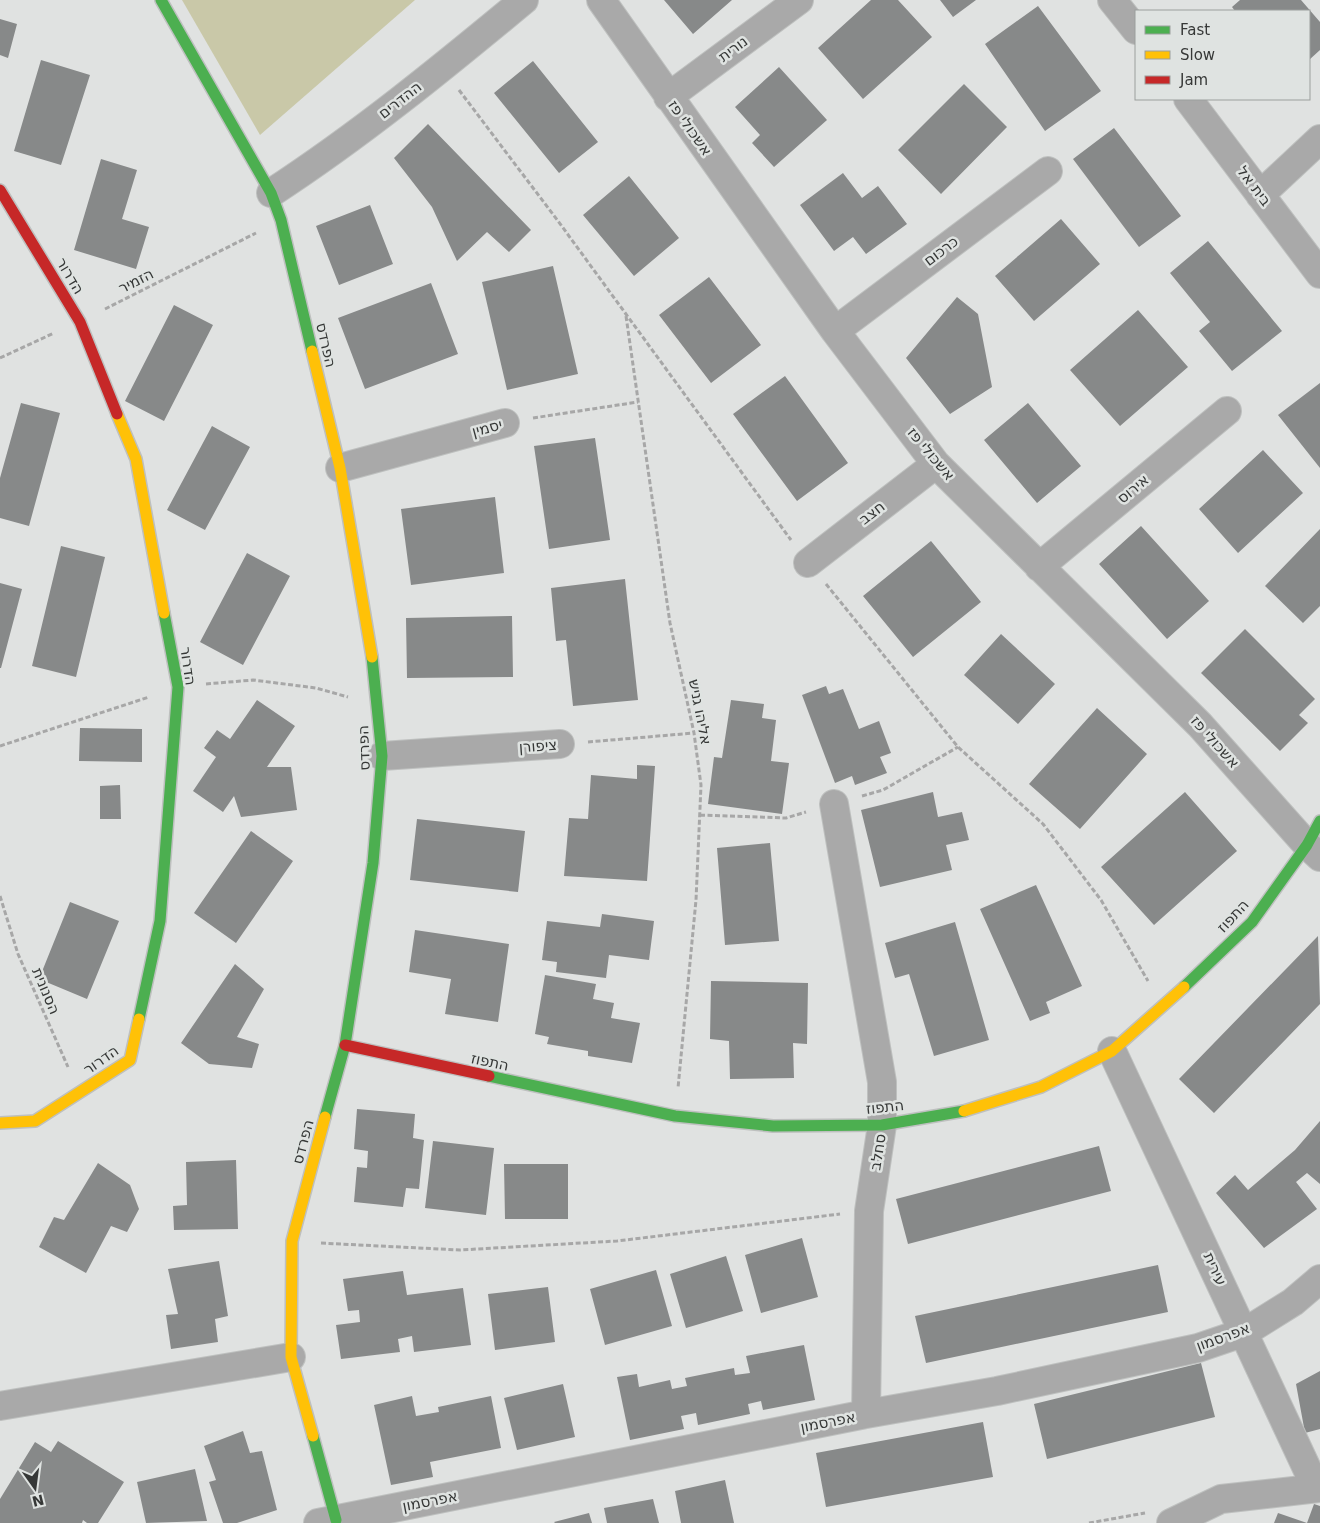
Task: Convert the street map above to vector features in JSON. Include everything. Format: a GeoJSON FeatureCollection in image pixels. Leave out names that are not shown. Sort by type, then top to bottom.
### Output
{"type":"FeatureCollection","features":[{"type":"Feature","properties":{"kind":"street","name":"הפרדס"},"geometry":{"type":"LineString","coordinates":[[161,0],[270,193],[281,220],[340,468],[370,634],[382,756],[373,863],[345,1045],[292,1241],[291,1357],[327,1521]]}},
{"type":"Feature","properties":{"kind":"street","name":"ההדרים"},"geometry":{"type":"LineString","coordinates":[[270,193],[333,152],[442,68],[524,0]]}},
{"type":"Feature","properties":{"kind":"street","name":"אשכולי פז"},"geometry":{"type":"LineString","coordinates":[[601,0],[835,331],[936,464],[1200,725],[1313,851]]}},
{"type":"Feature","properties":{"kind":"street","name":"נורית"},"geometry":{"type":"LineString","coordinates":[[668,97],[799,0]]}},
{"type":"Feature","properties":{"kind":"street"},"geometry":{"type":"LineString","coordinates":[[1112,0],[1135,29]]}},
{"type":"Feature","properties":{"kind":"street","name":"בית אל"},"geometry":{"type":"LineString","coordinates":[[1189,100],[1320,274]]}},
{"type":"Feature","properties":{"kind":"street"},"geometry":{"type":"LineString","coordinates":[[1260,195],[1320,139]]}},
{"type":"Feature","properties":{"kind":"street","name":"כרכום"},"geometry":{"type":"LineString","coordinates":[[835,331],[1048,171]]}},
{"type":"Feature","properties":{"kind":"street","name":"הדרור"},"geometry":{"type":"LineString","coordinates":[[0,190],[80,322],[136,459],[178,687],[160,921],[130,1060],[35,1121],[0,1124]]}},
{"type":"Feature","properties":{"kind":"street","name":"אירוס"},"geometry":{"type":"LineString","coordinates":[[1039,567],[1227,411]]}},
{"type":"Feature","properties":{"kind":"street","name":"יסמין"},"geometry":{"type":"LineString","coordinates":[[340,468],[505,423]]}},
{"type":"Feature","properties":{"kind":"street","name":"חצב"},"geometry":{"type":"LineString","coordinates":[[808,563],[936,464]]}},
{"type":"Feature","properties":{"kind":"street","name":"ציפורן"},"geometry":{"type":"LineString","coordinates":[[382,756],[560,744]]}},
{"type":"Feature","properties":{"kind":"street","name":"סחלב"},"geometry":{"type":"LineString","coordinates":[[834,804],[882,1082],[882,1125],[869,1211],[866,1414]]}},
{"type":"Feature","properties":{"kind":"street","name":"התפוז"},"geometry":{"type":"LineString","coordinates":[[345,1045],[675,1116],[773,1126],[882,1125],[970,1110],[1041,1087],[1112,1050],[1163,1007],[1252,922],[1313,851],[1320,821]]}},
{"type":"Feature","properties":{"kind":"street","name":"עירית"},"geometry":{"type":"LineString","coordinates":[[1112,1050],[1318,1488]]}},
{"type":"Feature","properties":{"kind":"street","name":"אפרסמון"},"geometry":{"type":"LineString","coordinates":[[327,1521],[866,1414],[997,1391],[1198,1348],[1245,1332],[1293,1302],[1320,1280]]}},
{"type":"Feature","properties":{"kind":"street"},"geometry":{"type":"LineString","coordinates":[[0,1406],[291,1357]]}},
{"type":"Feature","properties":{"kind":"street"},"geometry":{"type":"LineString","coordinates":[[1172,1523],[1221,1499],[1318,1488]]}},
{"type":"Feature","properties":{"kind":"path","name":"הזמיר"},"geometry":{"type":"LineString","coordinates":[[0,358],[80,322],[281,220]]}},
{"type":"Feature","properties":{"kind":"path","name":"אליהו גניש"},"geometry":{"type":"LineString","coordinates":[[625,314],[670,623],[694,733],[701,785],[696,890],[675,1116]]}},
{"type":"Feature","properties":{"kind":"path","name":"יסמין"},"geometry":{"type":"LineString","coordinates":[[505,423],[638,402]]}},
{"type":"Feature","properties":{"kind":"path","name":"ציפורן"},"geometry":{"type":"LineString","coordinates":[[560,744],[694,733]]}},
{"type":"Feature","properties":{"kind":"path","name":"הסנונית"},"geometry":{"type":"LineString","coordinates":[[0,896],[18,954],[80,1093]]}},
{"type":"Feature","properties":{"kind":"path"},"geometry":{"type":"LineString","coordinates":[[292,1241],[460,1250],[617,1242],[869,1211]]}},
{"type":"Feature","properties":{"kind":"green space"},"geometry":{"type":"Polygon","coordinates":[[[182,0],[415,0],[260,135],[182,0]]]}},
{"type":"Feature","properties":{"kind":"building"},"geometry":{"type":"Polygon","coordinates":[[[664,0],[732,0],[693,34],[664,0]]]}},
{"type":"Feature","properties":{"kind":"building"},"geometry":{"type":"Polygon","coordinates":[[[871,0],[898,0],[932,37],[863,99],[818,48],[871,0]]]}},
{"type":"Feature","properties":{"kind":"building"},"geometry":{"type":"Polygon","coordinates":[[[940,0],[976,0],[953,17],[940,0]]]}},
{"type":"Feature","properties":{"kind":"building"},"geometry":{"type":"Polygon","coordinates":[[[1240,0],[1301,0],[1310,10],[1234,10],[1232,7],[1240,0]]]}},
{"type":"Feature","properties":{"kind":"building"},"geometry":{"type":"Polygon","coordinates":[[[1038,6],[1101,91],[1045,131],[985,44],[1038,6]]]}},
{"type":"Feature","properties":{"kind":"building"},"geometry":{"type":"Polygon","coordinates":[[[1310,10],[1320,22],[1320,50],[1310,59],[1310,10]]]}},
{"type":"Feature","properties":{"kind":"building"},"geometry":{"type":"Polygon","coordinates":[[[0,19],[17,24],[8,58],[0,55],[0,19]]]}},
{"type":"Feature","properties":{"kind":"building"},"geometry":{"type":"Polygon","coordinates":[[[41,60],[90,75],[61,165],[14,151],[41,60]]]}},
{"type":"Feature","properties":{"kind":"building"},"geometry":{"type":"Polygon","coordinates":[[[533,61],[598,142],[559,173],[494,93],[533,61]]]}},
{"type":"Feature","properties":{"kind":"building"},"geometry":{"type":"Polygon","coordinates":[[[779,67],[827,120],[774,167],[752,143],[760,135],[735,107],[779,67]]]}},
{"type":"Feature","properties":{"kind":"building"},"geometry":{"type":"Polygon","coordinates":[[[964,84],[1007,127],[941,194],[898,150],[964,84]]]}},
{"type":"Feature","properties":{"kind":"building"},"geometry":{"type":"Polygon","coordinates":[[[428,124],[531,230],[509,252],[487,232],[457,261],[432,207],[394,158],[428,124]]]}},
{"type":"Feature","properties":{"kind":"building"},"geometry":{"type":"Polygon","coordinates":[[[1114,128],[1181,216],[1139,247],[1073,159],[1114,128]]]}},
{"type":"Feature","properties":{"kind":"building"},"geometry":{"type":"Polygon","coordinates":[[[101,159],[137,170],[122,219],[149,227],[136,269],[74,250],[101,159]]]}},
{"type":"Feature","properties":{"kind":"building"},"geometry":{"type":"Polygon","coordinates":[[[843,173],[862,198],[878,186],[907,224],[866,254],[853,237],[834,251],[800,205],[843,173]]]}},
{"type":"Feature","properties":{"kind":"building"},"geometry":{"type":"Polygon","coordinates":[[[629,176],[679,238],[634,276],[583,215],[629,176]]]}},
{"type":"Feature","properties":{"kind":"building"},"geometry":{"type":"Polygon","coordinates":[[[370,205],[393,264],[339,285],[316,226],[370,205]]]}},
{"type":"Feature","properties":{"kind":"building"},"geometry":{"type":"Polygon","coordinates":[[[1061,219],[1100,264],[1034,321],[995,276],[1061,219]]]}},
{"type":"Feature","properties":{"kind":"building"},"geometry":{"type":"Polygon","coordinates":[[[1208,241],[1282,331],[1232,371],[1199,331],[1210,322],[1170,273],[1208,241]]]}},
{"type":"Feature","properties":{"kind":"building"},"geometry":{"type":"Polygon","coordinates":[[[553,266],[578,374],[507,390],[482,282],[553,266]]]}},
{"type":"Feature","properties":{"kind":"building"},"geometry":{"type":"Polygon","coordinates":[[[709,277],[761,345],[711,383],[659,315],[709,277]]]}},
{"type":"Feature","properties":{"kind":"building"},"geometry":{"type":"Polygon","coordinates":[[[431,283],[458,354],[365,389],[338,318],[431,283]]]}},
{"type":"Feature","properties":{"kind":"building"},"geometry":{"type":"Polygon","coordinates":[[[957,297],[978,314],[992,387],[950,414],[906,358],[957,297]]]}},
{"type":"Feature","properties":{"kind":"building"},"geometry":{"type":"Polygon","coordinates":[[[174,305],[213,325],[164,421],[125,401],[174,305]]]}},
{"type":"Feature","properties":{"kind":"building"},"geometry":{"type":"Polygon","coordinates":[[[1138,310],[1188,367],[1120,426],[1070,370],[1138,310]]]}},
{"type":"Feature","properties":{"kind":"building"},"geometry":{"type":"Polygon","coordinates":[[[785,376],[848,463],[797,501],[733,414],[785,376]]]}},
{"type":"Feature","properties":{"kind":"building"},"geometry":{"type":"Polygon","coordinates":[[[1320,383],[1320,468],[1278,415],[1320,383]]]}},
{"type":"Feature","properties":{"kind":"building"},"geometry":{"type":"Polygon","coordinates":[[[21,403],[60,413],[29,526],[0,518],[0,478],[21,403]]]}},
{"type":"Feature","properties":{"kind":"building"},"geometry":{"type":"Polygon","coordinates":[[[1028,403],[1081,466],[1037,503],[984,440],[1028,403]]]}},
{"type":"Feature","properties":{"kind":"building"},"geometry":{"type":"Polygon","coordinates":[[[212,426],[250,447],[205,530],[167,510],[212,426]]]}},
{"type":"Feature","properties":{"kind":"building"},"geometry":{"type":"Polygon","coordinates":[[[595,438],[610,540],[549,549],[534,446],[595,438]]]}},
{"type":"Feature","properties":{"kind":"building"},"geometry":{"type":"Polygon","coordinates":[[[1263,450],[1303,493],[1238,553],[1199,509],[1263,450]]]}},
{"type":"Feature","properties":{"kind":"building"},"geometry":{"type":"Polygon","coordinates":[[[495,497],[504,573],[411,585],[401,509],[495,497]]]}},
{"type":"Feature","properties":{"kind":"building"},"geometry":{"type":"Polygon","coordinates":[[[1141,526],[1209,601],[1167,639],[1099,564],[1141,526]]]}},
{"type":"Feature","properties":{"kind":"building"},"geometry":{"type":"Polygon","coordinates":[[[1320,529],[1320,606],[1303,623],[1265,586],[1320,529]]]}},
{"type":"Feature","properties":{"kind":"building"},"geometry":{"type":"Polygon","coordinates":[[[931,541],[981,602],[913,657],[863,596],[931,541]]]}},
{"type":"Feature","properties":{"kind":"building"},"geometry":{"type":"Polygon","coordinates":[[[61,546],[105,557],[76,677],[32,666],[61,546]]]}},
{"type":"Feature","properties":{"kind":"building"},"geometry":{"type":"Polygon","coordinates":[[[247,553],[290,576],[243,665],[200,642],[247,553]]]}},
{"type":"Feature","properties":{"kind":"building"},"geometry":{"type":"Polygon","coordinates":[[[625,579],[638,700],[573,706],[566,640],[556,641],[551,588],[625,579]]]}},
{"type":"Feature","properties":{"kind":"building"},"geometry":{"type":"Polygon","coordinates":[[[0,583],[22,589],[1,668],[0,668],[0,583]]]}},
{"type":"Feature","properties":{"kind":"building"},"geometry":{"type":"Polygon","coordinates":[[[512,616],[513,677],[407,678],[406,618],[512,616]]]}},
{"type":"Feature","properties":{"kind":"building"},"geometry":{"type":"Polygon","coordinates":[[[1245,629],[1315,699],[1299,715],[1308,723],[1280,751],[1201,673],[1245,629]]]}},
{"type":"Feature","properties":{"kind":"building"},"geometry":{"type":"Polygon","coordinates":[[[1001,634],[1055,684],[1018,724],[964,675],[1001,634]]]}},
{"type":"Feature","properties":{"kind":"building"},"geometry":{"type":"Polygon","coordinates":[[[826,686],[829,694],[843,689],[859,729],[879,721],[891,753],[880,757],[887,773],[855,785],[852,776],[835,783],[802,695],[826,686]]]}},
{"type":"Feature","properties":{"kind":"building"},"geometry":{"type":"Polygon","coordinates":[[[257,700],[295,726],[267,767],[291,767],[297,810],[241,817],[234,796],[223,812],[193,791],[216,757],[204,748],[217,730],[230,739],[257,700]]]}},
{"type":"Feature","properties":{"kind":"building"},"geometry":{"type":"Polygon","coordinates":[[[731,700],[764,704],[762,718],[776,720],[771,761],[789,763],[782,814],[708,804],[714,757],[722,758],[731,700]]]}},
{"type":"Feature","properties":{"kind":"building"},"geometry":{"type":"Polygon","coordinates":[[[1097,708],[1147,754],[1080,829],[1029,784],[1097,708]]]}},
{"type":"Feature","properties":{"kind":"building"},"geometry":{"type":"Polygon","coordinates":[[[80,728],[142,729],[142,762],[79,761],[80,728]]]}},
{"type":"Feature","properties":{"kind":"building"},"geometry":{"type":"Polygon","coordinates":[[[637,765],[655,766],[647,881],[564,876],[569,818],[588,819],[591,775],[637,779],[637,765]]]}},
{"type":"Feature","properties":{"kind":"building"},"geometry":{"type":"Polygon","coordinates":[[[120,785],[121,819],[100,819],[100,786],[120,785]]]}},
{"type":"Feature","properties":{"kind":"building"},"geometry":{"type":"Polygon","coordinates":[[[933,792],[938,817],[962,812],[969,840],[946,845],[952,870],[880,887],[861,810],[933,792]]]}},
{"type":"Feature","properties":{"kind":"building"},"geometry":{"type":"Polygon","coordinates":[[[1185,792],[1237,851],[1154,925],[1101,867],[1185,792]]]}},
{"type":"Feature","properties":{"kind":"building"},"geometry":{"type":"Polygon","coordinates":[[[417,819],[525,831],[518,892],[410,880],[417,819]]]}},
{"type":"Feature","properties":{"kind":"building"},"geometry":{"type":"Polygon","coordinates":[[[251,831],[293,861],[236,943],[194,913],[251,831]]]}},
{"type":"Feature","properties":{"kind":"building"},"geometry":{"type":"Polygon","coordinates":[[[770,843],[779,941],[725,945],[717,848],[770,843]]]}},
{"type":"Feature","properties":{"kind":"building"},"geometry":{"type":"Polygon","coordinates":[[[1036,885],[1082,986],[1046,1002],[1050,1013],[1030,1021],[980,909],[1036,885]]]}},
{"type":"Feature","properties":{"kind":"building"},"geometry":{"type":"Polygon","coordinates":[[[70,902],[119,921],[87,999],[39,979],[70,902]]]}},
{"type":"Feature","properties":{"kind":"building"},"geometry":{"type":"Polygon","coordinates":[[[602,914],[654,921],[649,960],[609,955],[606,978],[556,972],[557,962],[542,960],[547,921],[600,927],[602,914]]]}},
{"type":"Feature","properties":{"kind":"building"},"geometry":{"type":"Polygon","coordinates":[[[955,922],[989,1040],[934,1056],[909,974],[895,978],[885,943],[955,922]]]}},
{"type":"Feature","properties":{"kind":"building"},"geometry":{"type":"Polygon","coordinates":[[[415,930],[509,944],[498,1022],[445,1014],[451,979],[409,972],[415,930]]]}},
{"type":"Feature","properties":{"kind":"building"},"geometry":{"type":"Polygon","coordinates":[[[1318,936],[1320,1004],[1214,1113],[1179,1079],[1318,936]]]}},
{"type":"Feature","properties":{"kind":"building"},"geometry":{"type":"Polygon","coordinates":[[[235,964],[264,989],[237,1037],[259,1044],[252,1068],[209,1064],[181,1043],[235,964]]]}},
{"type":"Feature","properties":{"kind":"building"},"geometry":{"type":"Polygon","coordinates":[[[545,975],[596,984],[593,999],[614,1003],[611,1018],[640,1023],[632,1063],[588,1056],[588,1051],[547,1044],[549,1037],[535,1034],[545,975]]]}},
{"type":"Feature","properties":{"kind":"building"},"geometry":{"type":"Polygon","coordinates":[[[711,981],[808,983],[807,1044],[793,1043],[794,1078],[730,1079],[729,1041],[710,1039],[711,981]]]}},
{"type":"Feature","properties":{"kind":"building"},"geometry":{"type":"Polygon","coordinates":[[[357,1109],[415,1114],[413,1138],[424,1140],[419,1189],[406,1188],[403,1207],[354,1202],[357,1167],[367,1168],[368,1151],[354,1149],[357,1109]]]}},
{"type":"Feature","properties":{"kind":"building"},"geometry":{"type":"Polygon","coordinates":[[[1320,1121],[1320,1184],[1307,1173],[1296,1182],[1317,1209],[1264,1248],[1216,1193],[1235,1175],[1248,1190],[1295,1150],[1320,1121]]]}},
{"type":"Feature","properties":{"kind":"building"},"geometry":{"type":"Polygon","coordinates":[[[433,1141],[494,1148],[486,1215],[425,1208],[433,1141]]]}},
{"type":"Feature","properties":{"kind":"building"},"geometry":{"type":"Polygon","coordinates":[[[1099,1146],[1111,1191],[908,1244],[896,1199],[1099,1146]]]}},
{"type":"Feature","properties":{"kind":"building"},"geometry":{"type":"Polygon","coordinates":[[[236,1160],[238,1229],[174,1230],[173,1206],[187,1205],[186,1162],[236,1160]]]}},
{"type":"Feature","properties":{"kind":"building"},"geometry":{"type":"Polygon","coordinates":[[[98,1163],[130,1185],[139,1209],[127,1232],[111,1226],[86,1273],[39,1247],[54,1217],[64,1220],[98,1163]]]}},
{"type":"Feature","properties":{"kind":"building"},"geometry":{"type":"Polygon","coordinates":[[[504,1164],[568,1164],[568,1219],[505,1219],[504,1164]]]}},
{"type":"Feature","properties":{"kind":"building"},"geometry":{"type":"Polygon","coordinates":[[[802,1238],[818,1297],[761,1313],[745,1255],[802,1238]]]}},
{"type":"Feature","properties":{"kind":"building"},"geometry":{"type":"Polygon","coordinates":[[[726,1256],[743,1311],[686,1328],[670,1274],[726,1256]]]}},
{"type":"Feature","properties":{"kind":"building"},"geometry":{"type":"Polygon","coordinates":[[[219,1261],[228,1316],[215,1319],[218,1342],[171,1349],[166,1315],[178,1314],[168,1269],[219,1261]]]}},
{"type":"Feature","properties":{"kind":"building"},"geometry":{"type":"Polygon","coordinates":[[[1158,1265],[1168,1312],[926,1363],[915,1316],[1158,1265]]]}},
{"type":"Feature","properties":{"kind":"building"},"geometry":{"type":"Polygon","coordinates":[[[656,1270],[672,1326],[605,1345],[590,1289],[656,1270]]]}},
{"type":"Feature","properties":{"kind":"building"},"geometry":{"type":"Polygon","coordinates":[[[403,1271],[407,1295],[463,1288],[471,1345],[414,1352],[412,1336],[398,1339],[400,1352],[341,1359],[336,1325],[360,1322],[359,1310],[348,1311],[343,1279],[403,1271]]]}},
{"type":"Feature","properties":{"kind":"building"},"geometry":{"type":"Polygon","coordinates":[[[548,1287],[555,1342],[495,1350],[488,1294],[548,1287]]]}},
{"type":"Feature","properties":{"kind":"building"},"geometry":{"type":"Polygon","coordinates":[[[804,1345],[815,1400],[763,1410],[761,1401],[748,1404],[750,1414],[698,1425],[696,1413],[681,1416],[684,1429],[630,1440],[617,1377],[637,1374],[639,1387],[670,1380],[672,1389],[687,1386],[685,1378],[734,1368],[735,1375],[750,1373],[746,1356],[804,1345]]]}},
{"type":"Feature","properties":{"kind":"building"},"geometry":{"type":"Polygon","coordinates":[[[1201,1363],[1215,1417],[1047,1459],[1034,1404],[1201,1363]]]}},
{"type":"Feature","properties":{"kind":"building"},"geometry":{"type":"Polygon","coordinates":[[[1320,1371],[1320,1429],[1305,1433],[1296,1384],[1320,1371]]]}},
{"type":"Feature","properties":{"kind":"building"},"geometry":{"type":"Polygon","coordinates":[[[563,1384],[575,1437],[517,1450],[504,1398],[563,1384]]]}},
{"type":"Feature","properties":{"kind":"building"},"geometry":{"type":"Polygon","coordinates":[[[412,1396],[416,1416],[439,1412],[438,1407],[491,1396],[501,1448],[430,1462],[433,1477],[391,1485],[374,1405],[412,1396]]]}},
{"type":"Feature","properties":{"kind":"building"},"geometry":{"type":"Polygon","coordinates":[[[983,1422],[993,1477],[826,1507],[816,1453],[983,1422]]]}},
{"type":"Feature","properties":{"kind":"building"},"geometry":{"type":"Polygon","coordinates":[[[243,1431],[250,1453],[262,1451],[277,1510],[237,1523],[223,1523],[209,1482],[216,1480],[204,1446],[243,1431]]]}},
{"type":"Feature","properties":{"kind":"building"},"geometry":{"type":"Polygon","coordinates":[[[58,1441],[124,1482],[98,1523],[87,1523],[83,1520],[82,1523],[0,1523],[0,1499],[35,1442],[51,1452],[58,1441]]]}},
{"type":"Feature","properties":{"kind":"building"},"geometry":{"type":"Polygon","coordinates":[[[195,1469],[207,1521],[146,1523],[137,1482],[195,1469]]]}},
{"type":"Feature","properties":{"kind":"building"},"geometry":{"type":"Polygon","coordinates":[[[725,1480],[734,1523],[681,1523],[675,1491],[725,1480]]]}},
{"type":"Feature","properties":{"kind":"building"},"geometry":{"type":"Polygon","coordinates":[[[653,1499],[659,1523],[607,1523],[604,1508],[653,1499]]]}},
{"type":"Feature","properties":{"kind":"building"},"geometry":{"type":"Polygon","coordinates":[[[1314,1504],[1320,1506],[1320,1523],[1307,1523],[1314,1504]]]}},
{"type":"Feature","properties":{"kind":"building"},"geometry":{"type":"Polygon","coordinates":[[[589,1513],[592,1523],[554,1522],[589,1513]]]}},
{"type":"Feature","properties":{"kind":"building"},"geometry":{"type":"Polygon","coordinates":[[[1278,1513],[1307,1523],[1274,1523],[1278,1513]]]}},
{"type":"Feature","properties":{"kind":"traffic: fast"},"geometry":{"type":"LineString","coordinates":[[161,0],[271,193],[281,220],[312,351]]}},
{"type":"Feature","properties":{"kind":"traffic: fast"},"geometry":{"type":"LineString","coordinates":[[139,1019],[160,921],[178,687],[164,613]]}},
{"type":"Feature","properties":{"kind":"traffic: fast"},"geometry":{"type":"LineString","coordinates":[[325,1117],[345,1045],[373,863],[382,756],[372,657]]}},
{"type":"Feature","properties":{"kind":"traffic: fast"},"geometry":{"type":"LineString","coordinates":[[1184,987],[1252,922],[1307,845],[1320,821]]}},
{"type":"Feature","properties":{"kind":"traffic: fast"},"geometry":{"type":"LineString","coordinates":[[489,1076],[675,1116],[773,1126],[882,1125],[964,1111]]}},
{"type":"Feature","properties":{"kind":"traffic: fast"},"geometry":{"type":"LineString","coordinates":[[313,1436],[336,1520]]}},
{"type":"Feature","properties":{"kind":"traffic: slow"},"geometry":{"type":"LineString","coordinates":[[312,351],[340,468],[372,657]]}},
{"type":"Feature","properties":{"kind":"traffic: slow"},"geometry":{"type":"LineString","coordinates":[[117,414],[136,459],[164,613]]}},
{"type":"Feature","properties":{"kind":"traffic: slow"},"geometry":{"type":"LineString","coordinates":[[964,1111],[1041,1087],[1112,1051],[1184,987]]}},
{"type":"Feature","properties":{"kind":"traffic: slow"},"geometry":{"type":"LineString","coordinates":[[0,1123],[35,1121],[130,1060],[139,1019]]}},
{"type":"Feature","properties":{"kind":"traffic: slow"},"geometry":{"type":"LineString","coordinates":[[313,1436],[291,1357],[292,1241],[325,1117]]}},
{"type":"Feature","properties":{"kind":"traffic: jam"},"geometry":{"type":"LineString","coordinates":[[0,190],[80,322],[117,414]]}},
{"type":"Feature","properties":{"kind":"traffic: jam"},"geometry":{"type":"LineString","coordinates":[[345,1045],[489,1076]]}}]}
